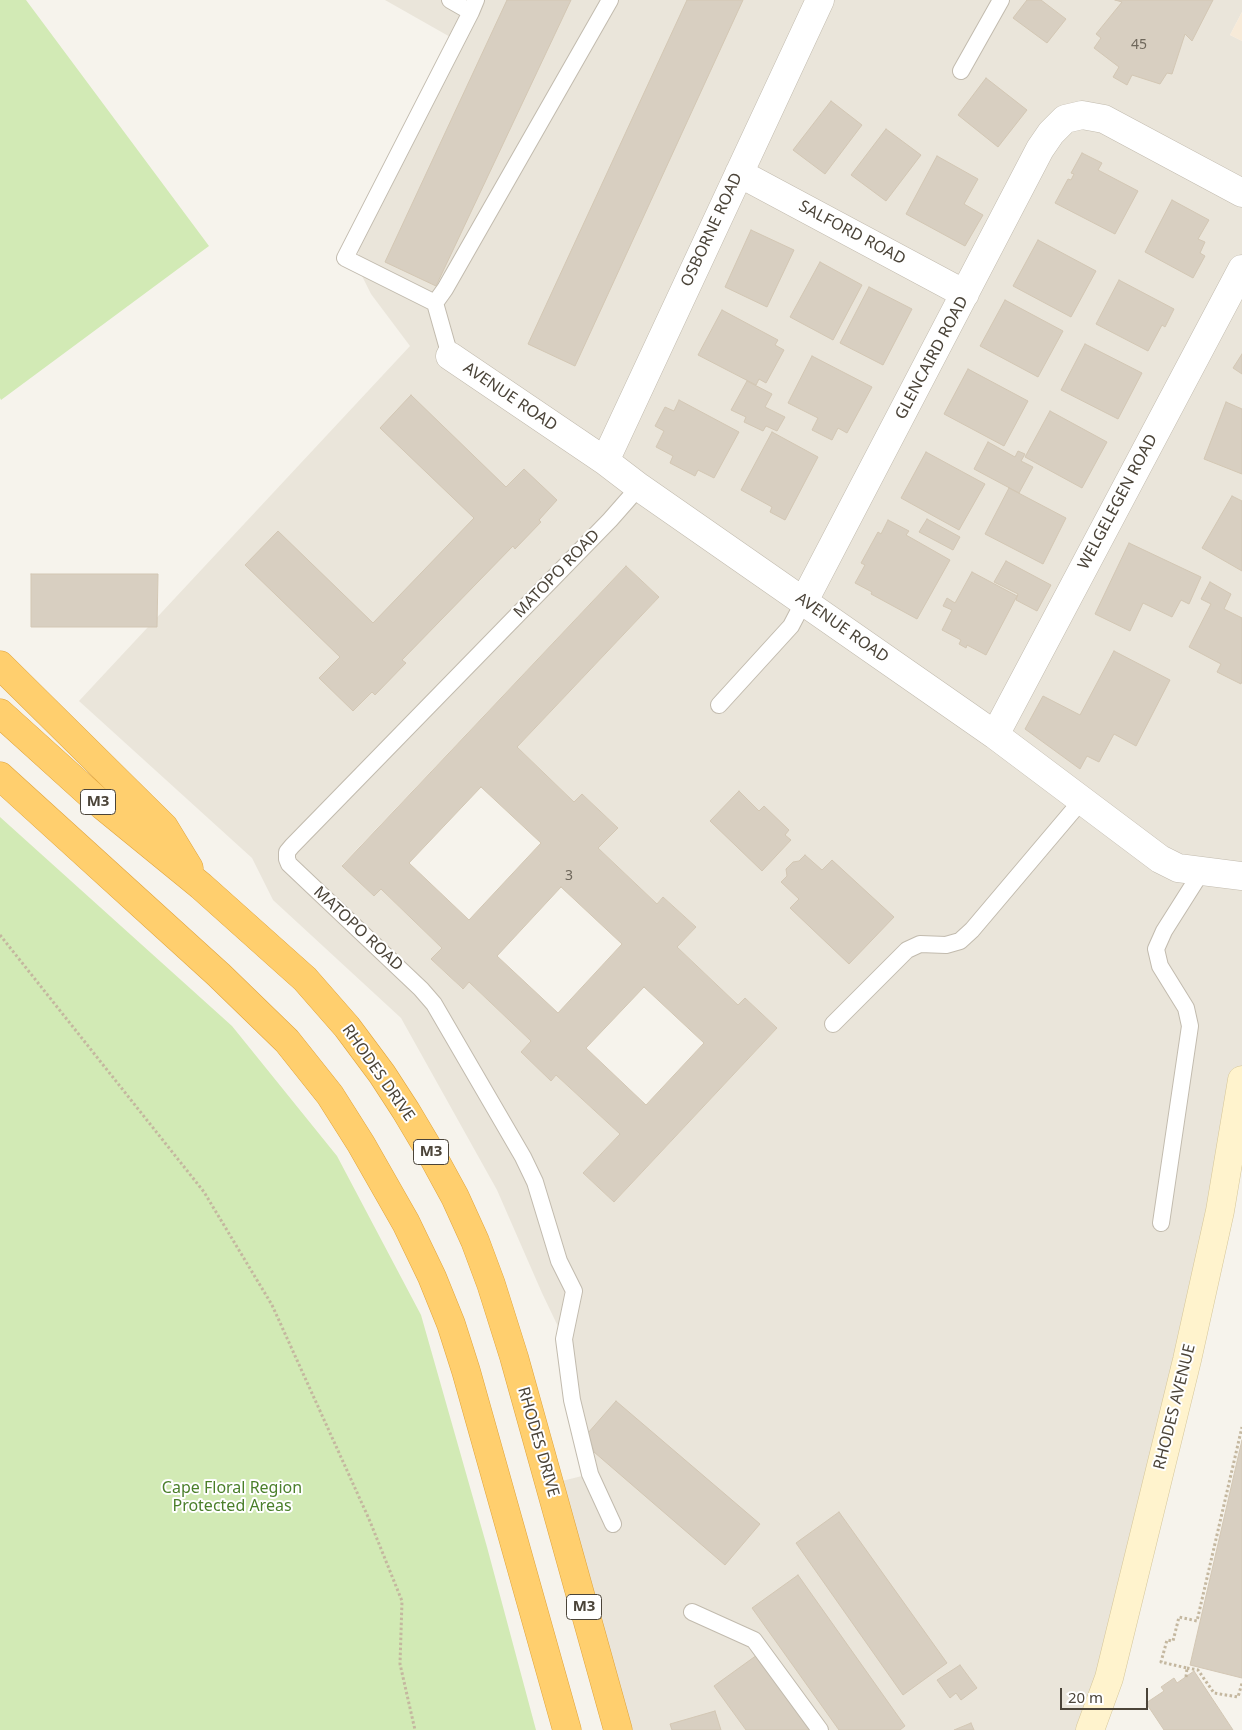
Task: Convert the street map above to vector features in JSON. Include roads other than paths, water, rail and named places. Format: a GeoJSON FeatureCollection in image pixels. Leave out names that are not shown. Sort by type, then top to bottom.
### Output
{"type":"FeatureCollection","features":[{"type":"Feature","properties":{"kind":"highway"},"geometry":{"type":"LineString","coordinates":[[0,665],[164,826],[201,886]]}},
{"type":"Feature","properties":{"kind":"highway","name":"RHODES DRIVE"},"geometry":{"type":"LineString","coordinates":[[0,713],[103,806],[201,886],[305,979],[346,1026],[382,1074],[406,1111],[455,1197],[492,1284],[618,1730]]}},
{"type":"Feature","properties":{"kind":"highway"},"geometry":{"type":"LineString","coordinates":[[0,776],[219,975],[287,1042],[330,1096],[361,1144],[406,1224],[432,1277],[451,1324],[466,1371],[567,1730]]}},
{"type":"Feature","properties":{"kind":"street","name":"OSBORNE ROAD"},"geometry":{"type":"LineString","coordinates":[[605,461],[820,0]]}},
{"type":"Feature","properties":{"kind":"street","name":"GLENCAIRD ROAD"},"geometry":{"type":"LineString","coordinates":[[804,601],[1040,149],[1065,119],[1082,115],[1104,119],[1242,193]]}},
{"type":"Feature","properties":{"kind":"street","name":"SALFORD ROAD"},"geometry":{"type":"LineString","coordinates":[[739,173],[965,294]]}},
{"type":"Feature","properties":{"kind":"street","name":"WELGELEGEN ROAD"},"geometry":{"type":"LineString","coordinates":[[995,735],[1242,269]]}},
{"type":"Feature","properties":{"kind":"street","name":"AVENUE ROAD"},"geometry":{"type":"LineString","coordinates":[[450,356],[605,461],[639,487],[995,735],[1160,859],[1178,868],[1242,876]]}},
{"type":"Feature","properties":{"kind":"street","name":"RHODES AVENUE"},"geometry":{"type":"LineString","coordinates":[[1090,1730],[1109,1678],[1187,1360],[1237,1143],[1242,1080]]}},
{"type":"Feature","properties":{"kind":"lane"},"geometry":{"type":"LineString","coordinates":[[450,0],[473,6],[345,258],[435,303],[450,356]]}},
{"type":"Feature","properties":{"kind":"lane"},"geometry":{"type":"LineString","coordinates":[[435,303],[610,0]]}},
{"type":"Feature","properties":{"kind":"lane"},"geometry":{"type":"LineString","coordinates":[[961,71],[1002,0]]}},
{"type":"Feature","properties":{"kind":"lane","name":"MATOPO ROAD"},"geometry":{"type":"LineString","coordinates":[[613,1524],[590,1474],[572,1400],[564,1339],[574,1291],[559,1261],[535,1182],[523,1157],[434,1004],[421,989],[289,864],[287,852],[603,527],[639,487]]}},
{"type":"Feature","properties":{"kind":"lane"},"geometry":{"type":"LineString","coordinates":[[719,705],[791,626],[804,601]]}},
{"type":"Feature","properties":{"kind":"lane"},"geometry":{"type":"LineString","coordinates":[[833,1024],[907,950],[920,944],[946,945],[960,941],[972,930],[1082,800]]}},
{"type":"Feature","properties":{"kind":"lane"},"geometry":{"type":"LineString","coordinates":[[1161,1223],[1190,1026],[1186,1008],[1160,966],[1156,949],[1164,930],[1202,871]]}},
{"type":"Feature","properties":{"kind":"lane"},"geometry":{"type":"LineString","coordinates":[[692,1612],[754,1640],[820,1730]]}},
{"type":"Feature","properties":{"kind":"park label","name":"Cape Floral Region Protected Areas"},"geometry":{"type":"Point","coordinates":[232,1497]}}]}
